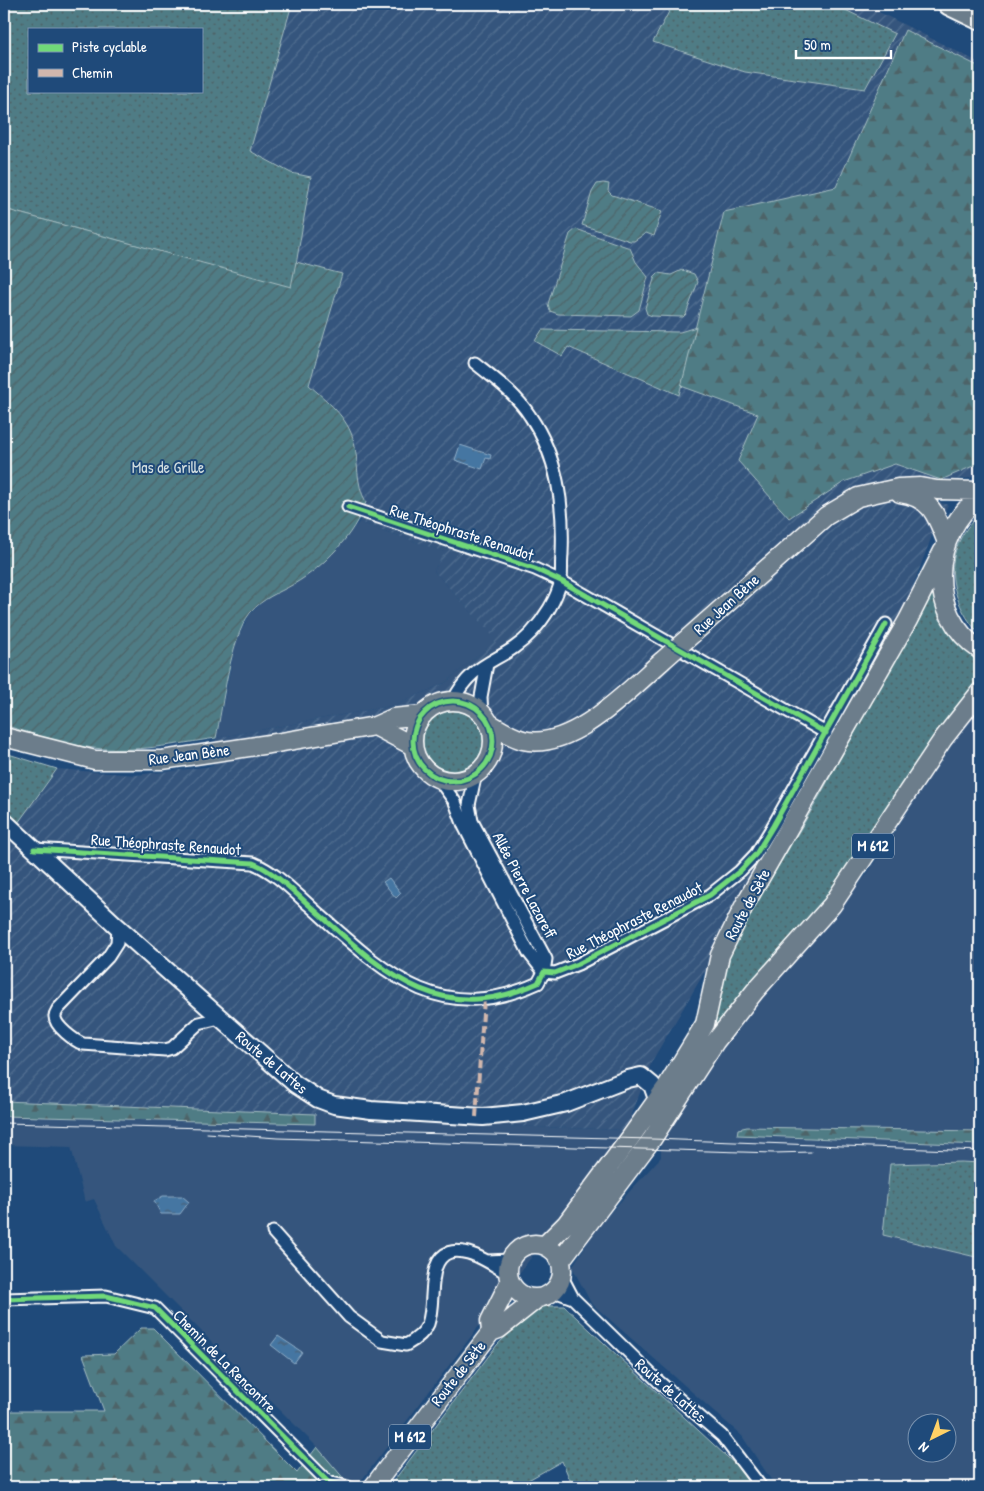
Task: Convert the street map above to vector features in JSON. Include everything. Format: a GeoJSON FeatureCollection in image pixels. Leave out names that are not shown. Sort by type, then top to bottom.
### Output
{"type":"FeatureCollection","features":[{"type":"Feature","properties":{"kind":"highway"},"geometry":{"type":"LineString","coordinates":[[949,4],[980,18]]}},
{"type":"Feature","properties":{"kind":"main road","name":"Rue Jean Bène"},"geometry":{"type":"LineString","coordinates":[[490,757],[524,740],[543,740],[580,728],[705,624],[826,516],[858,497],[877,492],[920,487],[980,491]]}},
{"type":"Feature","properties":{"kind":"main road","name":"Rue Jean Bène"},"geometry":{"type":"LineString","coordinates":[[877,492],[914,495],[930,507],[944,546]]}},
{"type":"Feature","properties":{"kind":"main road","name":"Route de Sète"},"geometry":{"type":"LineString","coordinates":[[544,1245],[566,1224],[657,1100],[705,1024],[720,955],[745,904],[908,620],[956,521],[970,504],[980,497]]}},
{"type":"Feature","properties":{"kind":"main road"},"geometry":{"type":"LineString","coordinates":[[944,546],[940,577],[945,602],[956,625],[972,645],[980,650]]}},
{"type":"Feature","properties":{"kind":"main road","name":"Route de Sète"},"geometry":{"type":"LineString","coordinates":[[373,1487],[491,1332],[499,1329],[554,1282],[721,1034],[755,991],[832,905],[943,739],[980,692]]}},
{"type":"Feature","properties":{"kind":"main road"},"geometry":{"type":"LineString","coordinates":[[485,718],[493,740],[490,757],[476,774],[464,779],[450,781],[437,777],[421,765],[413,746],[414,733],[423,715],[436,705],[453,701],[468,704],[485,718],[524,740]]}},
{"type":"Feature","properties":{"kind":"main road","name":"Rue Jean Bène"},"geometry":{"type":"LineString","coordinates":[[6,740],[95,760],[162,760],[374,726],[393,718],[423,715]]}},
{"type":"Feature","properties":{"kind":"main road"},"geometry":{"type":"LineString","coordinates":[[374,726],[413,746]]}},
{"type":"Feature","properties":{"kind":"main road"},"geometry":{"type":"LineString","coordinates":[[526,1245],[544,1245],[557,1254],[554,1282],[521,1294],[509,1272],[516,1251],[526,1245]]}},
{"type":"Feature","properties":{"kind":"main road","name":"Route de Sète"},"geometry":{"type":"LineString","coordinates":[[491,1332],[490,1320],[509,1272]]}},
{"type":"Feature","properties":{"kind":"street"},"geometry":{"type":"LineString","coordinates":[[453,701],[460,687],[470,675],[521,642],[531,633],[549,606],[561,581],[563,534],[561,498],[553,464],[531,416],[506,388],[475,363]]}},
{"type":"Feature","properties":{"kind":"street","name":"Rue Théophraste Renaudot"},"geometry":{"type":"LineString","coordinates":[[348,507],[535,569],[561,581],[826,733]]}},
{"type":"Feature","properties":{"kind":"street","name":"Rue Théophraste Renaudot"},"geometry":{"type":"LineString","coordinates":[[34,849],[252,863],[276,876],[384,970],[415,988],[438,995],[484,999],[507,995],[538,984],[544,972],[555,974],[578,964],[725,885],[756,854],[886,624]]}},
{"type":"Feature","properties":{"kind":"street"},"geometry":{"type":"LineString","coordinates":[[485,718],[481,697],[487,664]]}},
{"type":"Feature","properties":{"kind":"street","name":"Allée Pierre Lazareff"},"geometry":{"type":"LineString","coordinates":[[476,774],[470,795],[469,812],[480,846]]}},
{"type":"Feature","properties":{"kind":"street","name":"Allée Pierre Lazareff"},"geometry":{"type":"LineString","coordinates":[[437,777],[455,802],[464,826],[480,846],[546,959],[544,972]]}},
{"type":"Feature","properties":{"kind":"street","name":"Route de Lattes"},"geometry":{"type":"LineString","coordinates":[[4,824],[295,1084],[318,1099],[334,1105],[381,1111],[476,1118],[500,1117],[566,1103],[628,1079],[641,1076],[652,1085],[657,1100]]}},
{"type":"Feature","properties":{"kind":"street"},"geometry":{"type":"LineString","coordinates":[[118,926],[117,943],[108,957],[58,1008],[55,1016],[57,1023],[77,1042],[165,1050],[172,1048],[198,1023],[220,1018]]}},
{"type":"Feature","properties":{"kind":"street"},"geometry":{"type":"LineString","coordinates":[[273,1232],[349,1317],[382,1341],[406,1345],[420,1336],[428,1324],[436,1266],[443,1257],[456,1250],[470,1252],[509,1272]]}},
{"type":"Feature","properties":{"kind":"street","name":"Route de Lattes"},"geometry":{"type":"LineString","coordinates":[[554,1282],[574,1298],[658,1381],[722,1436],[761,1487]]}},
{"type":"Feature","properties":{"kind":"street","name":"Route de Lattes"},"geometry":{"type":"LineString","coordinates":[[554,1282],[574,1298]]}},
{"type":"Feature","properties":{"kind":"street","name":"Chemin de La Rencontre"},"geometry":{"type":"LineString","coordinates":[[4,1299],[106,1296],[155,1308],[328,1482],[348,1487]]}},
{"type":"Feature","properties":{"kind":"shaded area"},"geometry":{"type":"Polygon","coordinates":[[[4,4],[863,4],[980,63],[980,473],[970,478],[900,488],[948,505],[932,536],[904,609],[839,725],[771,860],[652,1061],[626,1130],[483,1125],[323,1114],[4,1101],[4,841],[57,769],[136,775],[213,766],[216,738],[396,705],[445,683],[496,640],[434,571],[444,552],[359,522],[366,502],[360,491],[354,441],[340,414],[309,385],[342,274],[4,209],[4,4]]]}},
{"type":"Feature","properties":{"kind":"shaded area"},"geometry":{"type":"Polygon","coordinates":[[[359,522],[445,552],[434,571],[497,640],[445,683],[396,705],[216,738],[236,641],[250,614],[271,594],[294,584],[325,561],[359,522]]]}},
{"type":"Feature","properties":{"kind":"shaded area"},"geometry":{"type":"Polygon","coordinates":[[[980,699],[980,1163],[961,1162],[884,1235],[980,1258],[980,1487],[776,1487],[742,1436],[591,1303],[572,1267],[599,1225],[661,1157],[661,1135],[713,1053],[867,874],[980,699]]]}},
{"type":"Feature","properties":{"kind":"shaded area"},"geometry":{"type":"Polygon","coordinates":[[[4,1101],[323,1114],[483,1125],[626,1130],[607,1158],[358,1485],[345,1480],[317,1447],[116,1246],[94,1199],[85,1202],[71,1147],[4,1145],[4,1101]]]}},
{"type":"Feature","properties":{"kind":"green space"},"geometry":{"type":"Polygon","coordinates":[[[4,4],[292,4],[250,151],[291,173],[311,177],[292,288],[4,209],[4,4]]]}},
{"type":"Feature","properties":{"kind":"green space"},"geometry":{"type":"Polygon","coordinates":[[[673,4],[833,4],[895,34],[865,89],[745,72],[653,42],[673,4]]]}},
{"type":"Feature","properties":{"kind":"green space"},"geometry":{"type":"Polygon","coordinates":[[[905,30],[980,67],[980,463],[941,480],[895,464],[844,482],[789,518],[738,461],[758,414],[681,386],[724,212],[836,187],[905,30]]]}},
{"type":"Feature","properties":{"kind":"green space"},"geometry":{"type":"Polygon","coordinates":[[[597,184],[609,184],[608,191],[612,195],[662,211],[654,236],[646,233],[634,241],[630,241],[582,225],[592,192],[597,184]]]}},
{"type":"Feature","properties":{"kind":"green space","name":"Mas de Grille"},"geometry":{"type":"Polygon","coordinates":[[[4,209],[291,287],[296,262],[342,274],[309,385],[336,410],[351,433],[356,450],[360,487],[366,502],[346,538],[327,559],[306,577],[266,599],[250,613],[243,624],[232,655],[216,738],[155,747],[108,749],[70,744],[4,725],[4,209]]]}},
{"type":"Feature","properties":{"kind":"green space"},"geometry":{"type":"Polygon","coordinates":[[[576,229],[630,248],[636,262],[648,277],[639,310],[631,316],[558,314],[550,311],[548,304],[570,234],[576,229]]]}},
{"type":"Feature","properties":{"kind":"green space"},"geometry":{"type":"Polygon","coordinates":[[[682,270],[694,274],[698,282],[686,314],[683,317],[652,316],[647,314],[645,308],[655,276],[658,273],[671,275],[682,270]]]}},
{"type":"Feature","properties":{"kind":"green space"},"geometry":{"type":"Polygon","coordinates":[[[696,327],[679,395],[568,347],[562,356],[535,341],[542,330],[680,332],[696,327]]]}},
{"type":"Feature","properties":{"kind":"green space"},"geometry":{"type":"Polygon","coordinates":[[[980,514],[980,635],[960,606],[953,574],[954,558],[958,543],[967,528],[980,514]]]}},
{"type":"Feature","properties":{"kind":"green space"},"geometry":{"type":"Polygon","coordinates":[[[934,589],[939,618],[956,642],[980,663],[980,679],[956,709],[834,890],[705,1046],[701,1042],[731,950],[741,929],[814,806],[934,589]]]}},
{"type":"Feature","properties":{"kind":"green space"},"geometry":{"type":"Polygon","coordinates":[[[447,711],[459,711],[470,716],[478,724],[483,735],[481,753],[470,766],[459,771],[447,771],[436,766],[428,758],[423,747],[423,735],[428,724],[436,716],[447,711]]]}},
{"type":"Feature","properties":{"kind":"green space"},"geometry":{"type":"Polygon","coordinates":[[[5,753],[57,769],[18,823],[4,806],[5,753]]]}},
{"type":"Feature","properties":{"kind":"green space"},"geometry":{"type":"Polygon","coordinates":[[[4,1101],[315,1114],[315,1124],[4,1116],[4,1101]]]}},
{"type":"Feature","properties":{"kind":"green space"},"geometry":{"type":"Polygon","coordinates":[[[747,1127],[980,1131],[980,1145],[737,1135],[738,1129],[747,1127]]]}},
{"type":"Feature","properties":{"kind":"green space"},"geometry":{"type":"Polygon","coordinates":[[[980,1163],[980,1258],[883,1235],[890,1164],[980,1163]]]}},
{"type":"Feature","properties":{"kind":"green space"},"geometry":{"type":"Polygon","coordinates":[[[543,1306],[564,1306],[739,1468],[751,1487],[573,1487],[562,1461],[516,1487],[389,1487],[497,1345],[528,1315],[543,1306]]]}},
{"type":"Feature","properties":{"kind":"green space"},"geometry":{"type":"Polygon","coordinates":[[[141,1328],[153,1328],[297,1473],[317,1447],[345,1480],[358,1485],[357,1487],[4,1487],[4,1411],[104,1411],[83,1355],[114,1354],[141,1328]]]}},
{"type":"Feature","properties":{"kind":"water"},"geometry":{"type":"Polygon","coordinates":[[[460,445],[491,455],[490,459],[486,458],[482,469],[455,460],[460,445]]]}},
{"type":"Feature","properties":{"kind":"water"},"geometry":{"type":"Polygon","coordinates":[[[389,878],[401,893],[396,898],[383,882],[389,878]]]}},
{"type":"Feature","properties":{"kind":"water"},"geometry":{"type":"Polygon","coordinates":[[[163,1196],[182,1196],[189,1202],[180,1214],[161,1214],[154,1201],[163,1196]]]}},
{"type":"Feature","properties":{"kind":"water"},"geometry":{"type":"Polygon","coordinates":[[[278,1336],[302,1352],[294,1363],[271,1345],[278,1336]]]}},
{"type":"Feature","properties":{"kind":"tram line"},"geometry":{"type":"LineString","coordinates":[[4,1123],[652,1139],[980,1151]]}},
{"type":"Feature","properties":{"kind":"tram line"},"geometry":{"type":"LineString","coordinates":[[207,1133],[277,1138],[774,1153],[811,1152]]}},
{"type":"Feature","properties":{"kind":"marked path"},"geometry":{"type":"LineString","coordinates":[[476,1117],[484,999]]}},
{"type":"Feature","properties":{"kind":"cycle path"},"geometry":{"type":"LineString","coordinates":[[348,507],[535,569],[561,581],[826,733]]}},
{"type":"Feature","properties":{"kind":"cycle path"},"geometry":{"type":"LineString","coordinates":[[34,849],[253,863],[269,871],[283,882],[361,951],[386,970],[412,985],[440,995],[469,999],[502,995],[538,983],[544,972],[555,973],[578,964],[710,895],[740,871],[756,854],[773,826],[886,624]]}},
{"type":"Feature","properties":{"kind":"cycle path"},"geometry":{"type":"LineString","coordinates":[[453,701],[468,704],[481,713],[490,726],[493,741],[490,756],[481,769],[468,778],[453,781],[438,778],[425,769],[416,756],[413,741],[416,726],[425,713],[438,704],[453,701]]}},
{"type":"Feature","properties":{"kind":"cycle path"},"geometry":{"type":"LineString","coordinates":[[4,1299],[106,1296],[155,1308],[328,1482],[348,1487]]}}]}
